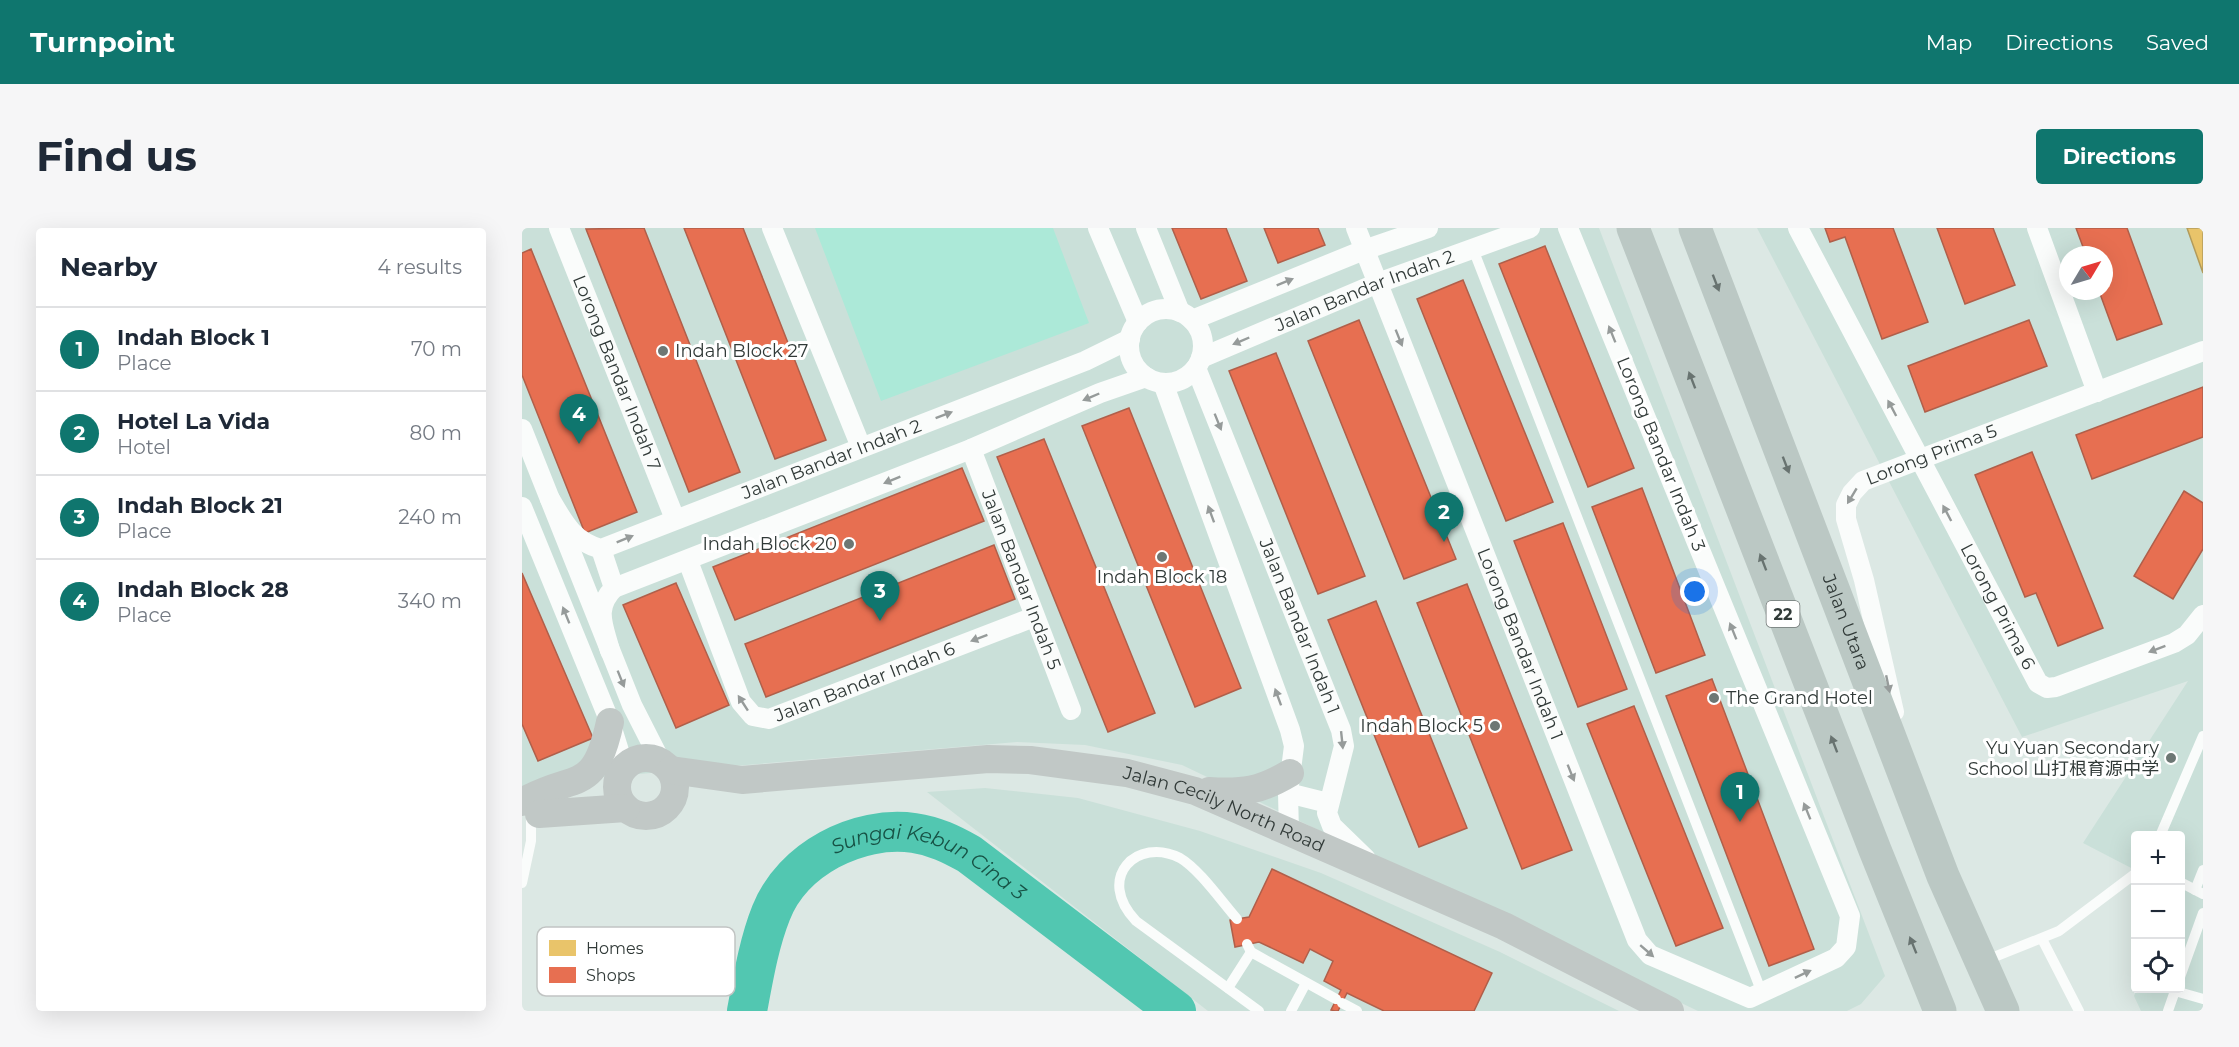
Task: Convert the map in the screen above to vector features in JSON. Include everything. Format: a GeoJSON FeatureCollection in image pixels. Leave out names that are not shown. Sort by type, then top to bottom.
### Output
{"type":"FeatureCollection","features":[{"type":"Feature","properties":{"kind":"highway","name":"22"},"geometry":{"type":"LineString","coordinates":[[1633,228],[1940,1011]]}},
{"type":"Feature","properties":{"kind":"highway","name":"Jalan Utara"},"geometry":{"type":"LineString","coordinates":[[1695,228],[1945,881],[2003,1011]]}},
{"type":"Feature","properties":{"kind":"main road"},"geometry":{"type":"LineString","coordinates":[[528,813],[539,793],[588,775],[601,755],[610,722]]}},
{"type":"Feature","properties":{"kind":"main road"},"geometry":{"type":"LineString","coordinates":[[528,813],[622,786],[642,758],[669,776],[669,806],[653,816],[634,814],[622,786]]}},
{"type":"Feature","properties":{"kind":"main road","name":"Jalan Cecily North Road"},"geometry":{"type":"LineString","coordinates":[[669,776],[728,788],[742,780],[988,759],[1019,759],[1095,767],[1195,791],[1514,931],[1670,1011]]}},
{"type":"Feature","properties":{"kind":"main road"},"geometry":{"type":"LineString","coordinates":[[1195,791],[1248,792],[1272,784],[1289,783]]}},
{"type":"Feature","properties":{"kind":"street","name":"Lorong Bandar Indah 7"},"geometry":{"type":"LineString","coordinates":[[560,228],[675,519]]}},
{"type":"Feature","properties":{"kind":"street"},"geometry":{"type":"LineString","coordinates":[[772,228],[861,447]]}},
{"type":"Feature","properties":{"kind":"street"},"geometry":{"type":"LineString","coordinates":[[1098,228],[1134,331],[1132,361],[1155,380],[1290,730],[1294,746],[1289,783],[1288,831]]}},
{"type":"Feature","properties":{"kind":"street"},"geometry":{"type":"LineString","coordinates":[[610,651],[601,610],[604,598],[614,588],[971,449],[1100,393],[1155,380],[1176,382],[1198,363],[1202,338],[1186,316],[1146,228]]}},
{"type":"Feature","properties":{"kind":"street","name":"Lorong Bandar Indah 1"},"geometry":{"type":"LineString","coordinates":[[1356,228],[1637,940],[1650,955],[1756,996]]}},
{"type":"Feature","properties":{"kind":"street","name":"Jalan Bandar Indah 2"},"geometry":{"type":"LineString","coordinates":[[1186,316],[1428,228]]}},
{"type":"Feature","properties":{"kind":"street","name":"Jalan Bandar Indah 2"},"geometry":{"type":"LineString","coordinates":[[1198,363],[1378,283],[1530,228]]}},
{"type":"Feature","properties":{"kind":"street","name":"Lorong Bandar Indah 3"},"geometry":{"type":"LineString","coordinates":[[1568,228],[1850,916],[1846,947],[1836,958],[1756,996]]}},
{"type":"Feature","properties":{"kind":"street","name":"Lorong Prima 6"},"geometry":{"type":"LineString","coordinates":[[1798,228],[2038,683],[2047,688],[2056,687],[2174,643],[2187,635],[2203,615]]}},
{"type":"Feature","properties":{"kind":"street"},"geometry":{"type":"LineString","coordinates":[[2037,228],[2097,392]]}},
{"type":"Feature","properties":{"kind":"street"},"geometry":{"type":"LineString","coordinates":[[1134,331],[1158,310],[1186,316]]}},
{"type":"Feature","properties":{"kind":"street","name":"Jalan Bandar Indah 2"},"geometry":{"type":"LineString","coordinates":[[601,549],[1085,361],[1134,331]]}},
{"type":"Feature","properties":{"kind":"street","name":"Lorong Prima 5"},"geometry":{"type":"LineString","coordinates":[[1911,790],[1864,580],[1846,519],[1846,505],[1852,493],[1863,481],[2203,351]]}},
{"type":"Feature","properties":{"kind":"street","name":"Jalan Bandar Indah 1"},"geometry":{"type":"LineString","coordinates":[[1198,363],[1341,730],[1344,746],[1328,803]]}},
{"type":"Feature","properties":{"kind":"street"},"geometry":{"type":"LineString","coordinates":[[522,429],[632,705],[669,776]]}},
{"type":"Feature","properties":{"kind":"street","name":"Jalan Bandar Indah 5"},"geometry":{"type":"LineString","coordinates":[[971,449],[1071,710]]}},
{"type":"Feature","properties":{"kind":"street"},"geometry":{"type":"LineString","coordinates":[[550,499],[572,534],[585,544],[601,549],[614,588]]}},
{"type":"Feature","properties":{"kind":"street"},"geometry":{"type":"LineString","coordinates":[[522,507],[610,722],[622,786]]}},
{"type":"Feature","properties":{"kind":"street","name":"Jalan Bandar Indah 6"},"geometry":{"type":"LineString","coordinates":[[688,561],[741,702],[753,716],[769,718],[1034,617]]}},
{"type":"Feature","properties":{"kind":"street"},"geometry":{"type":"LineString","coordinates":[[1289,783],[1328,803],[1327,813],[1332,826],[1379,872]]}},
{"type":"Feature","properties":{"kind":"lane"},"geometry":{"type":"LineString","coordinates":[[1473,249],[1756,996]]}},
{"type":"Feature","properties":{"kind":"lane"},"geometry":{"type":"LineString","coordinates":[[2162,831],[2203,736]]}},
{"type":"Feature","properties":{"kind":"lane"},"geometry":{"type":"LineString","coordinates":[[522,882],[531,841],[528,813]]}},
{"type":"Feature","properties":{"kind":"lane"},"geometry":{"type":"LineString","coordinates":[[1237,919],[1181,859],[1163,854],[1144,855],[1128,863],[1122,871],[1118,892],[1128,913],[1259,1011]]}},
{"type":"Feature","properties":{"kind":"lane"},"geometry":{"type":"LineString","coordinates":[[2185,884],[2199,892],[2203,870]]}},
{"type":"Feature","properties":{"kind":"lane"},"geometry":{"type":"LineString","coordinates":[[1981,962],[2042,939],[2089,911],[2131,877]]}},
{"type":"Feature","properties":{"kind":"lane"},"geometry":{"type":"LineString","coordinates":[[2185,965],[2203,914]]}},
{"type":"Feature","properties":{"kind":"lane"},"geometry":{"type":"LineString","coordinates":[[2042,939],[2079,1011]]}},
{"type":"Feature","properties":{"kind":"lane"},"geometry":{"type":"LineString","coordinates":[[1228,988],[1249,948],[1357,1011]]}},
{"type":"Feature","properties":{"kind":"lane"},"geometry":{"type":"LineString","coordinates":[[1291,1011],[1306,982]]}},
{"type":"Feature","properties":{"kind":"lane"},"geometry":{"type":"LineString","coordinates":[[2168,1011],[2175,993]]}},
{"type":"Feature","properties":{"kind":"lane"},"geometry":{"type":"LineString","coordinates":[[2185,993],[2203,999]]}},
{"type":"Feature","properties":{"kind":"shaded area"},"geometry":{"type":"Polygon","coordinates":[[[522,228],[1599,228],[1885,976],[1861,1004],[1847,1011],[1698,1011],[1182,765],[1085,745],[1017,742],[603,777],[522,800],[522,228]]]}},
{"type":"Feature","properties":{"kind":"shaded area"},"geometry":{"type":"Polygon","coordinates":[[[1757,228],[2203,228],[2203,1011],[2141,1011],[2134,996],[2135,993],[2185,993],[2185,831],[2131,831],[2131,868],[2083,843],[2188,681],[2022,737],[1757,228]]]}},
{"type":"Feature","properties":{"kind":"shaded area"},"geometry":{"type":"Polygon","coordinates":[[[985,788],[1078,798],[1200,831],[1321,873],[1500,952],[1619,1011],[1208,1011],[927,792],[985,788]]]}},
{"type":"Feature","properties":{"kind":"green space"},"geometry":{"type":"Polygon","coordinates":[[[815,228],[1053,228],[1089,323],[881,401],[815,228]]]}},
{"type":"Feature","properties":{"kind":"building: Homes"},"geometry":{"type":"Polygon","coordinates":[[[2187,228],[2203,228],[2203,273],[2187,228]]]}},
{"type":"Feature","properties":{"kind":"building: Shops","name":"Indah Block 27"},"geometry":{"type":"Polygon","coordinates":[[[644,228],[740,472],[689,492],[586,229],[644,228]]]}},
{"type":"Feature","properties":{"kind":"building: Shops"},"geometry":{"type":"Polygon","coordinates":[[[684,228],[743,228],[826,440],[775,459],[684,228]]]}},
{"type":"Feature","properties":{"kind":"building: Shops"},"geometry":{"type":"Polygon","coordinates":[[[1172,228],[1226,228],[1247,281],[1201,299],[1172,228]]]}},
{"type":"Feature","properties":{"kind":"building: Shops"},"geometry":{"type":"Polygon","coordinates":[[[1264,228],[1318,228],[1325,245],[1278,263],[1264,228]]]}},
{"type":"Feature","properties":{"kind":"building: Shops"},"geometry":{"type":"Polygon","coordinates":[[[1825,228],[1893,228],[1928,322],[1882,339],[1845,237],[1830,242],[1825,228]]]}},
{"type":"Feature","properties":{"kind":"building: Shops"},"geometry":{"type":"Polygon","coordinates":[[[1937,228],[1993,228],[2015,285],[1965,304],[1937,228]]]}},
{"type":"Feature","properties":{"kind":"building: Shops"},"geometry":{"type":"Polygon","coordinates":[[[2076,228],[2127,228],[2162,324],[2117,340],[2102,300],[2113,300],[2113,246],[2083,246],[2076,228]]]}},
{"type":"Feature","properties":{"kind":"building: Shops"},"geometry":{"type":"Polygon","coordinates":[[[1545,246],[1634,468],[1588,487],[1499,264],[1545,246]]]}},
{"type":"Feature","properties":{"kind":"building: Shops"},"geometry":{"type":"Polygon","coordinates":[[[531,249],[637,512],[585,533],[522,375],[522,253],[531,249]]]}},
{"type":"Feature","properties":{"kind":"building: Shops"},"geometry":{"type":"Polygon","coordinates":[[[1463,280],[1553,502],[1506,521],[1417,299],[1463,280]]]}},
{"type":"Feature","properties":{"kind":"building: Shops"},"geometry":{"type":"Polygon","coordinates":[[[1359,320],[1456,559],[1404,579],[1308,341],[1359,320]]]}},
{"type":"Feature","properties":{"kind":"building: Shops"},"geometry":{"type":"Polygon","coordinates":[[[2029,320],[2047,366],[1925,412],[1908,366],[2029,320]]]}},
{"type":"Feature","properties":{"kind":"building: Shops"},"geometry":{"type":"Polygon","coordinates":[[[1276,353],[1365,576],[1318,594],[1229,371],[1276,353]]]}},
{"type":"Feature","properties":{"kind":"building: Shops"},"geometry":{"type":"Polygon","coordinates":[[[2203,387],[2203,437],[2092,479],[2076,435],[2203,387]]]}},
{"type":"Feature","properties":{"kind":"building: Shops","name":"Indah Block 18"},"geometry":{"type":"Polygon","coordinates":[[[1129,408],[1241,688],[1195,707],[1082,426],[1129,408]]]}},
{"type":"Feature","properties":{"kind":"building: Shops"},"geometry":{"type":"Polygon","coordinates":[[[1044,439],[1155,713],[1108,732],[997,457],[1044,439]]]}},
{"type":"Feature","properties":{"kind":"building: Shops"},"geometry":{"type":"Polygon","coordinates":[[[2032,452],[2103,628],[2058,646],[2036,593],[2025,597],[1975,475],[2032,452]]]}},
{"type":"Feature","properties":{"kind":"building: Shops","name":"Indah Block 20"},"geometry":{"type":"Polygon","coordinates":[[[962,468],[984,521],[735,620],[713,567],[962,468]]]}},
{"type":"Feature","properties":{"kind":"building: Shops"},"geometry":{"type":"Polygon","coordinates":[[[1642,488],[1705,655],[1656,673],[1592,507],[1642,488]]]}},
{"type":"Feature","properties":{"kind":"building: Shops"},"geometry":{"type":"Polygon","coordinates":[[[2184,491],[2203,503],[2203,549],[2173,599],[2134,576],[2184,491]]]}},
{"type":"Feature","properties":{"kind":"building: Shops"},"geometry":{"type":"Polygon","coordinates":[[[1563,523],[1627,689],[1578,707],[1514,541],[1563,523]]]}},
{"type":"Feature","properties":{"kind":"building: Shops"},"geometry":{"type":"Polygon","coordinates":[[[994,545],[1015,599],[766,697],[745,644],[994,545]]]}},
{"type":"Feature","properties":{"kind":"building: Shops"},"geometry":{"type":"Polygon","coordinates":[[[522,573],[593,738],[538,761],[522,724],[522,573]]]}},
{"type":"Feature","properties":{"kind":"building: Shops"},"geometry":{"type":"Polygon","coordinates":[[[676,583],[729,705],[676,728],[623,605],[676,583]]]}},
{"type":"Feature","properties":{"kind":"building: Shops","name":"Indah Block 5"},"geometry":{"type":"Polygon","coordinates":[[[1467,584],[1572,850],[1522,869],[1417,603],[1467,584]]]}},
{"type":"Feature","properties":{"kind":"building: Shops"},"geometry":{"type":"Polygon","coordinates":[[[1376,601],[1467,828],[1419,847],[1328,620],[1376,601]]]}},
{"type":"Feature","properties":{"kind":"building: Shops"},"geometry":{"type":"Polygon","coordinates":[[[1712,679],[1814,949],[1769,966],[1666,696],[1712,679]]]}},
{"type":"Feature","properties":{"kind":"building: Shops"},"geometry":{"type":"Polygon","coordinates":[[[1634,706],[1723,928],[1676,946],[1587,724],[1634,706]]]}},
{"type":"Feature","properties":{"kind":"building: Shops"},"geometry":{"type":"Polygon","coordinates":[[[1272,869],[1492,973],[1474,1011],[1384,1011],[1347,993],[1338,1011],[1331,1010],[1341,990],[1324,981],[1333,961],[1310,949],[1303,963],[1259,942],[1235,947],[1230,920],[1249,917],[1272,869]]]}},
{"type":"Feature","properties":{"kind":"waterway","name":"Sungai Kebun Cina 3"},"geometry":{"type":"LineString","coordinates":[[747,1011],[763,936],[771,913],[781,894],[794,877],[829,850],[871,835],[893,832],[929,836],[969,854],[1176,1011]]}},
{"type":"Feature","properties":{"kind":"place","name":"Indah Block 27"},"geometry":{"type":"Point","coordinates":[663,351]}},
{"type":"Feature","properties":{"kind":"place","name":"Indah Block 28"},"geometry":{"type":"Point","coordinates":[579,444]}},
{"type":"Feature","properties":{"kind":"place","name":"Hotel La Vida"},"geometry":{"type":"Point","coordinates":[1444,542]}},
{"type":"Feature","properties":{"kind":"place","name":"Indah Block 20"},"geometry":{"type":"Point","coordinates":[849,544]}},
{"type":"Feature","properties":{"kind":"place","name":"Indah Block 18"},"geometry":{"type":"Point","coordinates":[1162,557]}},
{"type":"Feature","properties":{"kind":"place","name":"Indah Block 21"},"geometry":{"type":"Point","coordinates":[880,621]}},
{"type":"Feature","properties":{"kind":"place","name":"The Grand Hotel"},"geometry":{"type":"Point","coordinates":[1714,698]}},
{"type":"Feature","properties":{"kind":"place","name":"Indah Block 5"},"geometry":{"type":"Point","coordinates":[1495,726]}},
{"type":"Feature","properties":{"kind":"place","name":"Yu Yuan Secondary School 山打根育源中学"},"geometry":{"type":"Point","coordinates":[2171,758]}},
{"type":"Feature","properties":{"kind":"place","name":"Indah Block 1"},"geometry":{"type":"Point","coordinates":[1740,822]}}]}
